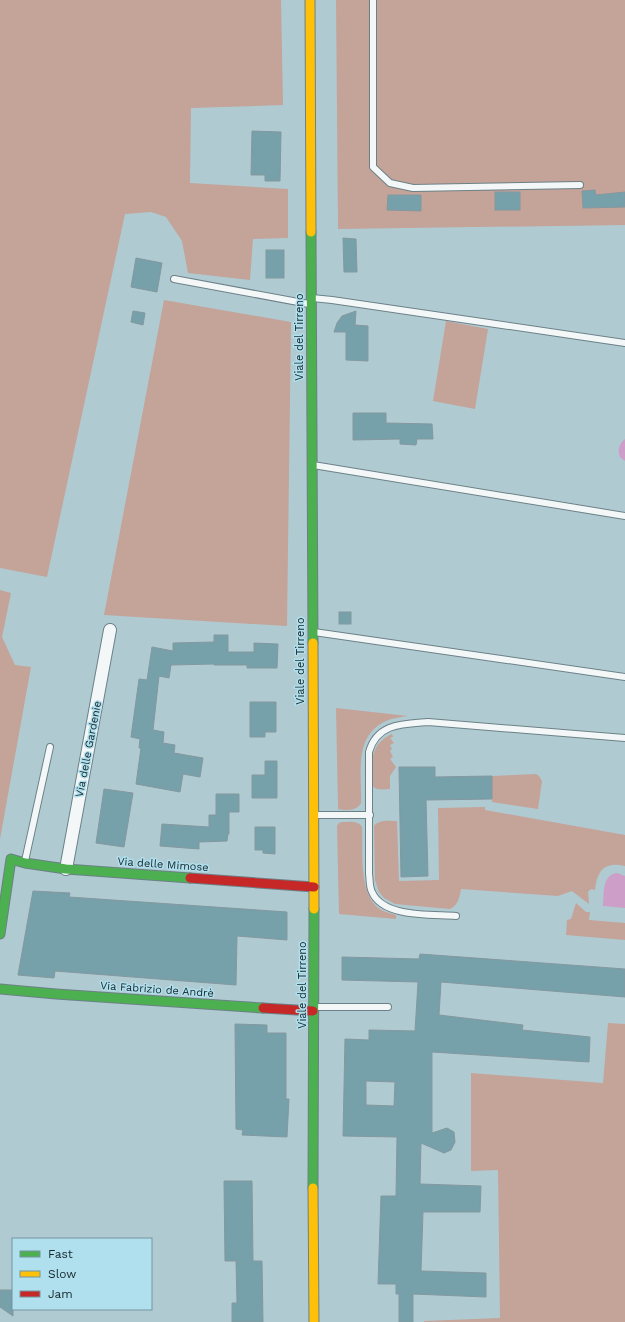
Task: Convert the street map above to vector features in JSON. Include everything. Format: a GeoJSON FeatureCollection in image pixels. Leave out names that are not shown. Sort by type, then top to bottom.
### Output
{"type":"FeatureCollection","features":[{"type":"Feature","properties":{"kind":"main road","name":"Viale del Tirreno"},"geometry":{"type":"LineString","coordinates":[[310,0],[311,465],[314,815],[314,1322]]}},
{"type":"Feature","properties":{"kind":"main road","name":"Via delle Mimose"},"geometry":{"type":"LineString","coordinates":[[0,934],[11,859],[25,863],[66,869],[314,888]]}},
{"type":"Feature","properties":{"kind":"main road","name":"Via Fabrizio de Andrè"},"geometry":{"type":"LineString","coordinates":[[0,988],[56,994],[313,1009]]}},
{"type":"Feature","properties":{"kind":"street","name":"Via delle Gardenie"},"geometry":{"type":"LineString","coordinates":[[66,869],[110,630]]}},
{"type":"Feature","properties":{"kind":"lane"},"geometry":{"type":"LineString","coordinates":[[373,0],[373,167],[390,183],[413,188],[580,185]]}},
{"type":"Feature","properties":{"kind":"lane"},"geometry":{"type":"LineString","coordinates":[[174,278],[311,302],[332,300],[625,343]]}},
{"type":"Feature","properties":{"kind":"lane"},"geometry":{"type":"LineString","coordinates":[[311,465],[625,516]]}},
{"type":"Feature","properties":{"kind":"lane"},"geometry":{"type":"LineString","coordinates":[[312,632],[625,676]]}},
{"type":"Feature","properties":{"kind":"lane"},"geometry":{"type":"LineString","coordinates":[[456,916],[409,913],[395,910],[382,905],[372,893],[370,882],[368,752],[371,743],[381,732],[398,724],[428,722],[625,738]]}},
{"type":"Feature","properties":{"kind":"lane"},"geometry":{"type":"LineString","coordinates":[[25,863],[50,747]]}},
{"type":"Feature","properties":{"kind":"lane"},"geometry":{"type":"LineString","coordinates":[[314,815],[370,815]]}},
{"type":"Feature","properties":{"kind":"lane"},"geometry":{"type":"LineString","coordinates":[[313,1009],[388,1007]]}},
{"type":"Feature","properties":{"kind":"shaded area"},"geometry":{"type":"Polygon","coordinates":[[[0,0],[281,0],[283,105],[191,108],[190,183],[288,189],[288,238],[253,239],[250,280],[188,273],[182,241],[166,217],[151,212],[125,214],[47,577],[0,568],[0,0]]]}},
{"type":"Feature","properties":{"kind":"shaded area"},"geometry":{"type":"Polygon","coordinates":[[[336,0],[625,0],[625,225],[338,229],[336,0]]]}},
{"type":"Feature","properties":{"kind":"shaded area"},"geometry":{"type":"Polygon","coordinates":[[[164,300],[291,322],[287,626],[104,615],[164,300]]]}},
{"type":"Feature","properties":{"kind":"shaded area"},"geometry":{"type":"Polygon","coordinates":[[[446,321],[488,329],[475,409],[433,401],[446,321]]]}},
{"type":"Feature","properties":{"kind":"shaded area"},"geometry":{"type":"Polygon","coordinates":[[[625,439],[625,461],[620,457],[619,450],[621,443],[625,439]]]}},
{"type":"Feature","properties":{"kind":"shaded area"},"geometry":{"type":"Polygon","coordinates":[[[0,590],[11,593],[2,637],[15,665],[31,667],[0,839],[0,590]]]}},
{"type":"Feature","properties":{"kind":"shaded area"},"geometry":{"type":"Polygon","coordinates":[[[336,708],[408,716],[386,721],[375,728],[368,736],[362,757],[361,803],[357,808],[351,810],[338,809],[336,708]]]}},
{"type":"Feature","properties":{"kind":"shaded area"},"geometry":{"type":"Polygon","coordinates":[[[392,734],[393,737],[390,738],[394,743],[390,745],[392,749],[390,751],[393,757],[390,759],[396,767],[390,776],[390,789],[376,789],[373,786],[372,770],[375,749],[384,738],[392,734]]]}},
{"type":"Feature","properties":{"kind":"shaded area"},"geometry":{"type":"Polygon","coordinates":[[[536,774],[542,781],[538,809],[492,802],[492,776],[536,774]]]}},
{"type":"Feature","properties":{"kind":"shaded area"},"geometry":{"type":"Polygon","coordinates":[[[485,807],[485,810],[625,835],[625,866],[607,866],[600,872],[595,890],[591,889],[588,892],[589,904],[572,891],[558,896],[461,889],[457,903],[450,909],[395,904],[384,898],[379,892],[375,880],[374,826],[376,824],[385,821],[397,821],[399,881],[439,880],[438,808],[485,807]]]}},
{"type":"Feature","properties":{"kind":"shaded area"},"geometry":{"type":"Polygon","coordinates":[[[342,822],[356,822],[362,827],[362,858],[364,880],[367,890],[371,899],[378,908],[396,915],[396,919],[339,914],[337,826],[342,822]]]}},
{"type":"Feature","properties":{"kind":"shaded area"},"geometry":{"type":"Polygon","coordinates":[[[617,873],[625,876],[625,908],[603,906],[606,881],[612,874],[617,873]]]}},
{"type":"Feature","properties":{"kind":"shaded area"},"geometry":{"type":"Polygon","coordinates":[[[576,903],[586,912],[590,912],[589,920],[625,923],[625,940],[566,935],[567,920],[571,919],[576,903]]]}},
{"type":"Feature","properties":{"kind":"shaded area"},"geometry":{"type":"Polygon","coordinates":[[[608,1023],[625,1024],[625,1322],[424,1322],[500,1318],[498,1170],[471,1171],[471,1073],[603,1083],[608,1023]]]}},
{"type":"Feature","properties":{"kind":"building"},"geometry":{"type":"Polygon","coordinates":[[[252,131],[281,132],[280,181],[265,181],[265,175],[251,175],[252,131]]]}},
{"type":"Feature","properties":{"kind":"building"},"geometry":{"type":"Polygon","coordinates":[[[595,190],[596,195],[625,192],[625,207],[583,208],[582,191],[595,190]]]}},
{"type":"Feature","properties":{"kind":"building"},"geometry":{"type":"Polygon","coordinates":[[[495,192],[520,192],[520,210],[495,210],[495,192]]]}},
{"type":"Feature","properties":{"kind":"building"},"geometry":{"type":"Polygon","coordinates":[[[388,195],[421,195],[421,211],[387,210],[388,195]]]}},
{"type":"Feature","properties":{"kind":"building"},"geometry":{"type":"Polygon","coordinates":[[[343,238],[356,239],[357,272],[344,272],[343,238]]]}},
{"type":"Feature","properties":{"kind":"building"},"geometry":{"type":"Polygon","coordinates":[[[266,250],[284,250],[284,278],[266,278],[266,250]]]}},
{"type":"Feature","properties":{"kind":"building"},"geometry":{"type":"Polygon","coordinates":[[[136,258],[162,263],[157,292],[131,287],[136,258]]]}},
{"type":"Feature","properties":{"kind":"building"},"geometry":{"type":"Polygon","coordinates":[[[133,311],[145,313],[143,325],[131,322],[133,311]]]}},
{"type":"Feature","properties":{"kind":"building"},"geometry":{"type":"Polygon","coordinates":[[[356,311],[355,325],[368,326],[368,361],[346,360],[346,332],[334,332],[337,323],[342,316],[356,311]]]}},
{"type":"Feature","properties":{"kind":"building"},"geometry":{"type":"Polygon","coordinates":[[[353,413],[386,413],[386,423],[432,424],[433,439],[417,439],[416,445],[400,444],[400,439],[353,440],[353,413]]]}},
{"type":"Feature","properties":{"kind":"building"},"geometry":{"type":"Polygon","coordinates":[[[339,612],[351,612],[351,624],[339,624],[339,612]]]}},
{"type":"Feature","properties":{"kind":"building"},"geometry":{"type":"Polygon","coordinates":[[[214,635],[228,635],[228,652],[254,652],[254,643],[278,644],[277,668],[247,668],[247,665],[214,664],[171,665],[169,678],[159,676],[153,730],[164,732],[163,743],[175,745],[174,753],[203,758],[200,777],[183,774],[180,792],[136,784],[141,748],[139,748],[140,739],[131,737],[139,679],[147,680],[152,647],[173,651],[173,643],[214,642],[214,635]]]}},
{"type":"Feature","properties":{"kind":"building"},"geometry":{"type":"Polygon","coordinates":[[[250,702],[276,702],[276,732],[265,732],[265,737],[250,737],[250,702]]]}},
{"type":"Feature","properties":{"kind":"building"},"geometry":{"type":"Polygon","coordinates":[[[265,761],[277,761],[277,798],[252,798],[252,775],[265,775],[265,761]]]}},
{"type":"Feature","properties":{"kind":"building"},"geometry":{"type":"Polygon","coordinates":[[[399,767],[435,767],[435,777],[492,776],[492,799],[426,800],[428,876],[401,877],[399,767]]]}},
{"type":"Feature","properties":{"kind":"building"},"geometry":{"type":"Polygon","coordinates":[[[104,789],[133,793],[124,847],[96,843],[104,789]]]}},
{"type":"Feature","properties":{"kind":"building"},"geometry":{"type":"Polygon","coordinates":[[[216,794],[239,794],[239,812],[229,812],[229,834],[227,841],[199,842],[199,849],[160,846],[162,824],[209,827],[209,815],[216,815],[216,794]]]}},
{"type":"Feature","properties":{"kind":"building"},"geometry":{"type":"Polygon","coordinates":[[[255,827],[275,827],[275,854],[263,853],[263,850],[255,850],[255,827]]]}},
{"type":"Feature","properties":{"kind":"building"},"geometry":{"type":"Polygon","coordinates":[[[33,891],[70,893],[69,897],[287,912],[287,940],[237,936],[236,985],[55,971],[54,978],[18,975],[33,891]]]}},
{"type":"Feature","properties":{"kind":"building"},"geometry":{"type":"Polygon","coordinates":[[[420,954],[625,969],[625,997],[441,982],[439,1015],[523,1025],[522,1030],[590,1037],[589,1062],[432,1052],[432,1133],[447,1128],[454,1132],[455,1142],[451,1150],[444,1153],[421,1143],[420,1184],[481,1186],[480,1212],[423,1212],[421,1271],[486,1273],[486,1297],[413,1294],[413,1322],[399,1322],[399,1294],[396,1294],[396,1284],[378,1284],[381,1196],[396,1196],[397,1137],[343,1136],[345,1039],[369,1040],[369,1030],[415,1031],[418,982],[342,980],[342,957],[419,959],[420,954]],[[366,1081],[366,1105],[394,1106],[395,1082],[366,1081]]]}},
{"type":"Feature","properties":{"kind":"building"},"geometry":{"type":"Polygon","coordinates":[[[235,1024],[267,1025],[267,1033],[286,1033],[286,1099],[289,1099],[287,1137],[242,1135],[243,1130],[236,1129],[235,1024]]]}},
{"type":"Feature","properties":{"kind":"building"},"geometry":{"type":"Polygon","coordinates":[[[224,1181],[252,1181],[253,1261],[262,1261],[263,1322],[232,1322],[232,1303],[237,1303],[236,1261],[225,1261],[224,1181]]]}},
{"type":"Feature","properties":{"kind":"building"},"geometry":{"type":"Polygon","coordinates":[[[0,1290],[12,1290],[13,1316],[0,1307],[0,1290]]]}},
{"type":"Feature","properties":{"kind":"traffic: fast"},"geometry":{"type":"LineString","coordinates":[[311,232],[313,643]]}},
{"type":"Feature","properties":{"kind":"traffic: fast"},"geometry":{"type":"LineString","coordinates":[[0,934],[11,859],[25,863],[66,869],[190,878]]}},
{"type":"Feature","properties":{"kind":"traffic: fast"},"geometry":{"type":"LineString","coordinates":[[313,1188],[314,909]]}},
{"type":"Feature","properties":{"kind":"traffic: fast"},"geometry":{"type":"LineString","coordinates":[[0,989],[263,1008]]}},
{"type":"Feature","properties":{"kind":"traffic: slow"},"geometry":{"type":"LineString","coordinates":[[310,0],[311,232]]}},
{"type":"Feature","properties":{"kind":"traffic: slow"},"geometry":{"type":"LineString","coordinates":[[313,643],[314,909]]}},
{"type":"Feature","properties":{"kind":"traffic: slow"},"geometry":{"type":"LineString","coordinates":[[313,1188],[314,1322]]}},
{"type":"Feature","properties":{"kind":"traffic: jam"},"geometry":{"type":"LineString","coordinates":[[190,878],[314,887]]}},
{"type":"Feature","properties":{"kind":"traffic: jam"},"geometry":{"type":"LineString","coordinates":[[263,1008],[313,1011]]}}]}
